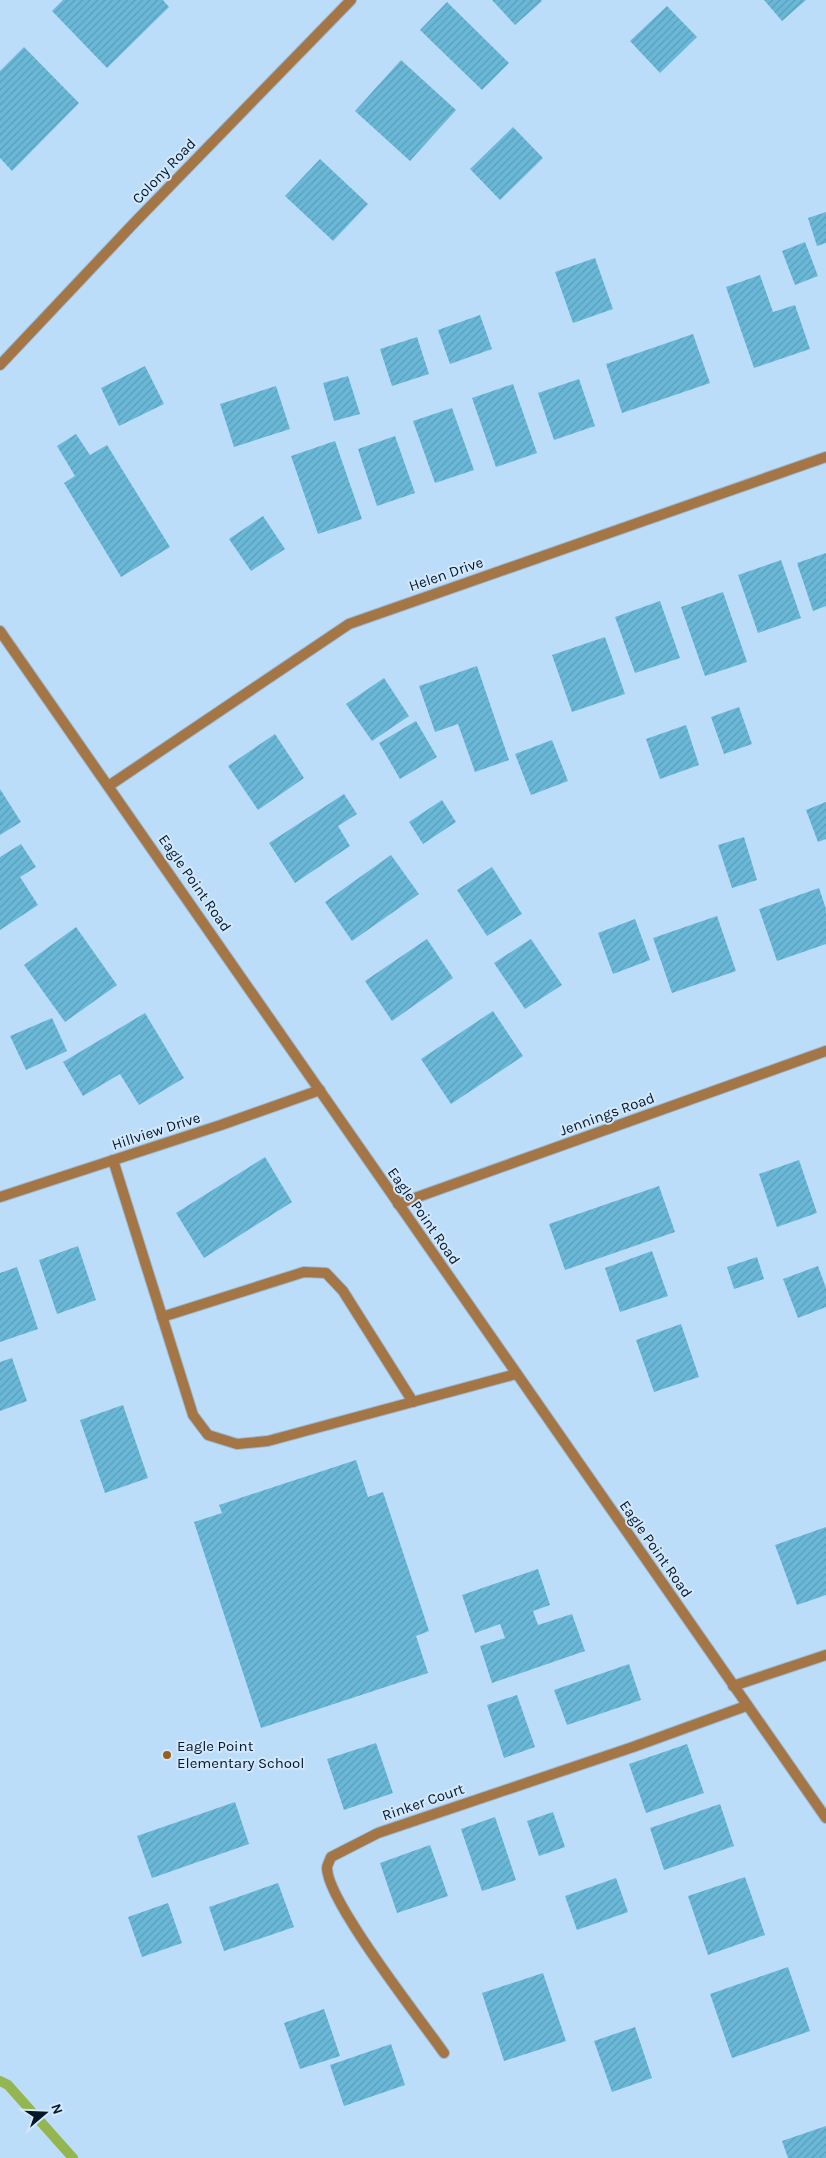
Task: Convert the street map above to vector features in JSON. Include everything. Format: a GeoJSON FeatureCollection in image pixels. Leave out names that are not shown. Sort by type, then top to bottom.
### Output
{"type":"FeatureCollection","features":[{"type":"Feature","properties":{"kind":"street","name":"Colony Road"},"geometry":{"type":"LineString","coordinates":[[0,365],[351,0]]}},
{"type":"Feature","properties":{"kind":"street","name":"Helen Drive"},"geometry":{"type":"LineString","coordinates":[[110,785],[349,624],[826,457]]}},
{"type":"Feature","properties":{"kind":"street","name":"Eagle Point Road"},"geometry":{"type":"LineString","coordinates":[[0,630],[110,785],[398,1204],[746,1706],[826,1818]]}},
{"type":"Feature","properties":{"kind":"street","name":"Jennings Road"},"geometry":{"type":"LineString","coordinates":[[398,1204],[826,1051]]}},
{"type":"Feature","properties":{"kind":"street","name":"Hillview Drive"},"geometry":{"type":"LineString","coordinates":[[0,1197],[320,1090]]}},
{"type":"Feature","properties":{"kind":"street"},"geometry":{"type":"LineString","coordinates":[[113,1160],[193,1415],[208,1435],[237,1444],[268,1441],[516,1374]]}},
{"type":"Feature","properties":{"kind":"street"},"geometry":{"type":"LineString","coordinates":[[162,1317],[304,1272],[326,1273],[343,1291],[413,1402]]}},
{"type":"Feature","properties":{"kind":"street"},"geometry":{"type":"LineString","coordinates":[[733,1686],[826,1655]]}},
{"type":"Feature","properties":{"kind":"street","name":"Rinker Court"},"geometry":{"type":"LineString","coordinates":[[444,2053],[350,1920],[336,1895],[327,1868],[331,1857],[378,1833],[633,1747],[746,1706]]}},
{"type":"Feature","properties":{"kind":"building"},"geometry":{"type":"Polygon","coordinates":[[[63,0],[163,0],[169,7],[107,68],[52,11],[63,0]]]}},
{"type":"Feature","properties":{"kind":"building"},"geometry":{"type":"Polygon","coordinates":[[[492,0],[541,0],[542,1],[515,25],[492,0]]]}},
{"type":"Feature","properties":{"kind":"building"},"geometry":{"type":"Polygon","coordinates":[[[764,0],[806,0],[782,21],[764,0]]]}},
{"type":"Feature","properties":{"kind":"building"},"geometry":{"type":"Polygon","coordinates":[[[447,2],[509,63],[482,90],[420,30],[447,2]]]}},
{"type":"Feature","properties":{"kind":"building"},"geometry":{"type":"Polygon","coordinates":[[[667,6],[697,37],[660,73],[630,41],[667,6]]]}},
{"type":"Feature","properties":{"kind":"building"},"geometry":{"type":"Polygon","coordinates":[[[24,47],[79,103],[12,171],[0,158],[0,71],[24,47]]]}},
{"type":"Feature","properties":{"kind":"building"},"geometry":{"type":"Polygon","coordinates":[[[401,60],[456,110],[410,161],[355,111],[401,60]]]}},
{"type":"Feature","properties":{"kind":"building"},"geometry":{"type":"Polygon","coordinates":[[[513,127],[543,158],[500,200],[470,169],[513,127]]]}},
{"type":"Feature","properties":{"kind":"building"},"geometry":{"type":"Polygon","coordinates":[[[320,159],[368,204],[333,241],[285,196],[320,159]]]}},
{"type":"Feature","properties":{"kind":"building"},"geometry":{"type":"Polygon","coordinates":[[[826,212],[826,243],[817,246],[808,218],[826,212]]]}},
{"type":"Feature","properties":{"kind":"building"},"geometry":{"type":"Polygon","coordinates":[[[805,242],[818,276],[795,285],[782,251],[805,242]]]}},
{"type":"Feature","properties":{"kind":"building"},"geometry":{"type":"Polygon","coordinates":[[[595,258],[613,309],[573,323],[555,272],[595,258]]]}},
{"type":"Feature","properties":{"kind":"building"},"geometry":{"type":"Polygon","coordinates":[[[760,275],[773,312],[795,305],[810,349],[754,368],[726,287],[760,275]]]}},
{"type":"Feature","properties":{"kind":"building"},"geometry":{"type":"Polygon","coordinates":[[[480,315],[492,349],[450,364],[438,330],[480,315]]]}},
{"type":"Feature","properties":{"kind":"building"},"geometry":{"type":"Polygon","coordinates":[[[693,334],[710,383],[622,413],[606,364],[693,334]]]}},
{"type":"Feature","properties":{"kind":"building"},"geometry":{"type":"Polygon","coordinates":[[[417,337],[429,374],[392,386],[380,349],[417,337]]]}},
{"type":"Feature","properties":{"kind":"building"},"geometry":{"type":"Polygon","coordinates":[[[145,366],[164,404],[119,426],[101,388],[145,366]]]}},
{"type":"Feature","properties":{"kind":"building"},"geometry":{"type":"Polygon","coordinates":[[[348,376],[360,414],[334,421],[323,383],[348,376]]]}},
{"type":"Feature","properties":{"kind":"building"},"geometry":{"type":"Polygon","coordinates":[[[579,379],[595,426],[554,440],[538,393],[579,379]]]}},
{"type":"Feature","properties":{"kind":"building"},"geometry":{"type":"Polygon","coordinates":[[[513,384],[537,453],[496,467],[472,398],[513,384]]]}},
{"type":"Feature","properties":{"kind":"building"},"geometry":{"type":"Polygon","coordinates":[[[276,386],[290,429],[234,447],[220,404],[276,386]]]}},
{"type":"Feature","properties":{"kind":"building"},"geometry":{"type":"Polygon","coordinates":[[[452,408],[474,470],[435,483],[413,421],[452,408]]]}},
{"type":"Feature","properties":{"kind":"building"},"geometry":{"type":"Polygon","coordinates":[[[76,434],[90,455],[107,445],[170,547],[121,577],[64,483],[75,476],[57,446],[76,434]]]}},
{"type":"Feature","properties":{"kind":"building"},"geometry":{"type":"Polygon","coordinates":[[[395,436],[415,493],[377,506],[358,449],[395,436]]]}},
{"type":"Feature","properties":{"kind":"building"},"geometry":{"type":"Polygon","coordinates":[[[335,441],[362,519],[318,534],[291,456],[335,441]]]}},
{"type":"Feature","properties":{"kind":"building"},"geometry":{"type":"Polygon","coordinates":[[[263,516],[285,549],[251,571],[229,539],[263,516]]]}},
{"type":"Feature","properties":{"kind":"building"},"geometry":{"type":"Polygon","coordinates":[[[826,553],[826,606],[813,611],[797,563],[826,553]]]}},
{"type":"Feature","properties":{"kind":"building"},"geometry":{"type":"Polygon","coordinates":[[[781,560],[801,618],[758,633],[738,575],[781,560]]]}},
{"type":"Feature","properties":{"kind":"building"},"geometry":{"type":"Polygon","coordinates":[[[723,592],[747,662],[705,676],[681,607],[723,592]]]}},
{"type":"Feature","properties":{"kind":"building"},"geometry":{"type":"Polygon","coordinates":[[[660,601],[680,658],[635,673],[615,617],[660,601]]]}},
{"type":"Feature","properties":{"kind":"building"},"geometry":{"type":"Polygon","coordinates":[[[605,637],[625,694],[572,712],[552,655],[605,637]]]}},
{"type":"Feature","properties":{"kind":"building"},"geometry":{"type":"Polygon","coordinates":[[[477,666],[509,760],[475,772],[458,724],[435,732],[419,686],[477,666]]]}},
{"type":"Feature","properties":{"kind":"building"},"geometry":{"type":"Polygon","coordinates":[[[384,678],[409,716],[372,741],[346,704],[384,678]]]}},
{"type":"Feature","properties":{"kind":"building"},"geometry":{"type":"Polygon","coordinates":[[[739,707],[752,744],[724,754],[711,717],[739,707]]]}},
{"type":"Feature","properties":{"kind":"building"},"geometry":{"type":"Polygon","coordinates":[[[416,721],[437,757],[400,779],[379,743],[416,721]]]}},
{"type":"Feature","properties":{"kind":"building"},"geometry":{"type":"Polygon","coordinates":[[[686,725],[699,765],[660,779],[646,739],[686,725]]]}},
{"type":"Feature","properties":{"kind":"building"},"geometry":{"type":"Polygon","coordinates":[[[275,734],[304,778],[258,810],[228,766],[275,734]]]}},
{"type":"Feature","properties":{"kind":"building"},"geometry":{"type":"Polygon","coordinates":[[[552,740],[568,781],[531,795],[515,754],[552,740]]]}},
{"type":"Feature","properties":{"kind":"building"},"geometry":{"type":"Polygon","coordinates":[[[0,789],[21,822],[0,835],[0,789]]]}},
{"type":"Feature","properties":{"kind":"building"},"geometry":{"type":"Polygon","coordinates":[[[344,794],[357,814],[338,826],[350,846],[295,883],[269,843],[344,794]]]}},
{"type":"Feature","properties":{"kind":"building"},"geometry":{"type":"Polygon","coordinates":[[[442,800],[456,822],[423,844],[409,822],[442,800]]]}},
{"type":"Feature","properties":{"kind":"building"},"geometry":{"type":"Polygon","coordinates":[[[826,802],[826,839],[818,842],[806,810],[826,802]]]}},
{"type":"Feature","properties":{"kind":"building"},"geometry":{"type":"Polygon","coordinates":[[[744,837],[757,880],[732,888],[718,845],[744,837]]]}},
{"type":"Feature","properties":{"kind":"building"},"geometry":{"type":"Polygon","coordinates":[[[21,844],[36,867],[20,877],[38,905],[0,930],[0,857],[21,844]]]}},
{"type":"Feature","properties":{"kind":"building"},"geometry":{"type":"Polygon","coordinates":[[[391,855],[419,894],[352,941],[325,902],[391,855]]]}},
{"type":"Feature","properties":{"kind":"building"},"geometry":{"type":"Polygon","coordinates":[[[492,867],[522,914],[487,936],[457,890],[492,867]]]}},
{"type":"Feature","properties":{"kind":"building"},"geometry":{"type":"Polygon","coordinates":[[[819,888],[826,909],[826,944],[777,961],[759,909],[819,888]]]}},
{"type":"Feature","properties":{"kind":"building"},"geometry":{"type":"Polygon","coordinates":[[[717,916],[736,971],[672,993],[653,938],[717,916]]]}},
{"type":"Feature","properties":{"kind":"building"},"geometry":{"type":"Polygon","coordinates":[[[635,919],[650,960],[613,974],[598,933],[635,919]]]}},
{"type":"Feature","properties":{"kind":"building"},"geometry":{"type":"Polygon","coordinates":[[[76,927],[117,985],[65,1022],[24,965],[76,927]]]}},
{"type":"Feature","properties":{"kind":"building"},"geometry":{"type":"Polygon","coordinates":[[[427,939],[453,978],[392,1021],[365,981],[427,939]]]}},
{"type":"Feature","properties":{"kind":"building"},"geometry":{"type":"Polygon","coordinates":[[[531,939],[562,985],[525,1009],[494,963],[531,939]]]}},
{"type":"Feature","properties":{"kind":"building"},"geometry":{"type":"Polygon","coordinates":[[[493,1011],[523,1056],[451,1104],[421,1059],[493,1011]]]}},
{"type":"Feature","properties":{"kind":"building"},"geometry":{"type":"Polygon","coordinates":[[[145,1013],[184,1078],[139,1105],[120,1074],[83,1096],[63,1062],[145,1013]]]}},
{"type":"Feature","properties":{"kind":"building"},"geometry":{"type":"Polygon","coordinates":[[[52,1018],[67,1051],[26,1070],[10,1036],[52,1018]]]}},
{"type":"Feature","properties":{"kind":"building"},"geometry":{"type":"Polygon","coordinates":[[[265,1157],[292,1202],[204,1258],[176,1213],[265,1157]]]}},
{"type":"Feature","properties":{"kind":"building"},"geometry":{"type":"Polygon","coordinates":[[[799,1160],[817,1213],[777,1227],[759,1174],[799,1160]]]}},
{"type":"Feature","properties":{"kind":"building"},"geometry":{"type":"Polygon","coordinates":[[[659,1186],[675,1232],[565,1270],[549,1224],[659,1186]]]}},
{"type":"Feature","properties":{"kind":"building"},"geometry":{"type":"Polygon","coordinates":[[[78,1246],[96,1300],[57,1314],[39,1260],[78,1246]]]}},
{"type":"Feature","properties":{"kind":"building"},"geometry":{"type":"Polygon","coordinates":[[[652,1251],[668,1296],[620,1312],[605,1268],[652,1251]]]}},
{"type":"Feature","properties":{"kind":"building"},"geometry":{"type":"Polygon","coordinates":[[[757,1257],[764,1279],[734,1289],[727,1267],[757,1257]]]}},
{"type":"Feature","properties":{"kind":"building"},"geometry":{"type":"Polygon","coordinates":[[[818,1266],[826,1288],[826,1307],[798,1318],[783,1279],[818,1266]]]}},
{"type":"Feature","properties":{"kind":"building"},"geometry":{"type":"Polygon","coordinates":[[[17,1267],[38,1329],[0,1342],[0,1273],[17,1267]]]}},
{"type":"Feature","properties":{"kind":"building"},"geometry":{"type":"Polygon","coordinates":[[[681,1324],[699,1377],[654,1392],[636,1340],[681,1324]]]}},
{"type":"Feature","properties":{"kind":"building"},"geometry":{"type":"Polygon","coordinates":[[[12,1358],[27,1401],[0,1411],[0,1362],[12,1358]]]}},
{"type":"Feature","properties":{"kind":"building"},"geometry":{"type":"Polygon","coordinates":[[[123,1405],[148,1478],[105,1493],[80,1420],[123,1405]]]}},
{"type":"Feature","properties":{"kind":"building"},"geometry":{"type":"Polygon","coordinates":[[[356,1460],[368,1497],[383,1492],[429,1631],[416,1636],[428,1673],[261,1728],[194,1522],[222,1513],[219,1505],[356,1460]]]}},
{"type":"Feature","properties":{"kind":"building"},"geometry":{"type":"Polygon","coordinates":[[[826,1527],[826,1595],[797,1605],[775,1545],[826,1527]]]}},
{"type":"Feature","properties":{"kind":"building"},"geometry":{"type":"Polygon","coordinates":[[[538,1569],[550,1605],[533,1611],[538,1625],[572,1614],[585,1651],[492,1683],[480,1646],[505,1638],[500,1624],[475,1633],[462,1595],[538,1569]]]}},
{"type":"Feature","properties":{"kind":"building"},"geometry":{"type":"Polygon","coordinates":[[[629,1664],[641,1700],[567,1725],[554,1690],[629,1664]]]}},
{"type":"Feature","properties":{"kind":"building"},"geometry":{"type":"Polygon","coordinates":[[[517,1695],[535,1747],[504,1758],[487,1705],[517,1695]]]}},
{"type":"Feature","properties":{"kind":"building"},"geometry":{"type":"Polygon","coordinates":[[[376,1743],[393,1793],[344,1810],[327,1759],[376,1743]]]}},
{"type":"Feature","properties":{"kind":"building"},"geometry":{"type":"Polygon","coordinates":[[[687,1744],[704,1793],[646,1813],[629,1764],[687,1744]]]}},
{"type":"Feature","properties":{"kind":"building"},"geometry":{"type":"Polygon","coordinates":[[[235,1802],[249,1844],[152,1878],[137,1836],[235,1802]]]}},
{"type":"Feature","properties":{"kind":"building"},"geometry":{"type":"Polygon","coordinates":[[[720,1804],[734,1846],[664,1870],[650,1828],[720,1804]]]}},
{"type":"Feature","properties":{"kind":"building"},"geometry":{"type":"Polygon","coordinates":[[[553,1812],[565,1847],[539,1856],[527,1821],[553,1812]]]}},
{"type":"Feature","properties":{"kind":"building"},"geometry":{"type":"Polygon","coordinates":[[[495,1817],[516,1880],[482,1891],[461,1829],[495,1817]]]}},
{"type":"Feature","properties":{"kind":"building"},"geometry":{"type":"Polygon","coordinates":[[[430,1845],[448,1896],[397,1913],[380,1863],[430,1845]]]}},
{"type":"Feature","properties":{"kind":"building"},"geometry":{"type":"Polygon","coordinates":[[[745,1877],[765,1935],[708,1955],[688,1896],[745,1877]]]}},
{"type":"Feature","properties":{"kind":"building"},"geometry":{"type":"Polygon","coordinates":[[[616,1878],[628,1912],[577,1930],[565,1896],[616,1878]]]}},
{"type":"Feature","properties":{"kind":"building"},"geometry":{"type":"Polygon","coordinates":[[[278,1883],[294,1927],[224,1951],[209,1907],[278,1883]]]}},
{"type":"Feature","properties":{"kind":"building"},"geometry":{"type":"Polygon","coordinates":[[[168,1903],[182,1943],[142,1957],[128,1917],[168,1903]]]}},
{"type":"Feature","properties":{"kind":"building"},"geometry":{"type":"Polygon","coordinates":[[[788,1967],[810,2031],[732,2058],[710,1994],[788,1967]]]}},
{"type":"Feature","properties":{"kind":"building"},"geometry":{"type":"Polygon","coordinates":[[[543,1973],[566,2041],[504,2061],[482,1993],[543,1973]]]}},
{"type":"Feature","properties":{"kind":"building"},"geometry":{"type":"Polygon","coordinates":[[[324,2009],[340,2056],[300,2069],[284,2023],[324,2009]]]}},
{"type":"Feature","properties":{"kind":"building"},"geometry":{"type":"Polygon","coordinates":[[[635,2027],[652,2078],[612,2092],[594,2041],[635,2027]]]}},
{"type":"Feature","properties":{"kind":"building"},"geometry":{"type":"Polygon","coordinates":[[[391,2044],[405,2085],[344,2106],[330,2065],[391,2044]]]}},
{"type":"Feature","properties":{"kind":"building"},"geometry":{"type":"Polygon","coordinates":[[[826,2126],[826,2158],[788,2158],[782,2141],[826,2126]]]}},
{"type":"Feature","properties":{"kind":"waterway"},"geometry":{"type":"LineString","coordinates":[[0,2081],[8,2085],[73,2158]]}},
{"type":"Feature","properties":{"kind":"place","name":"Eagle Point Elementary School"},"geometry":{"type":"Point","coordinates":[167,1755]}}]}
